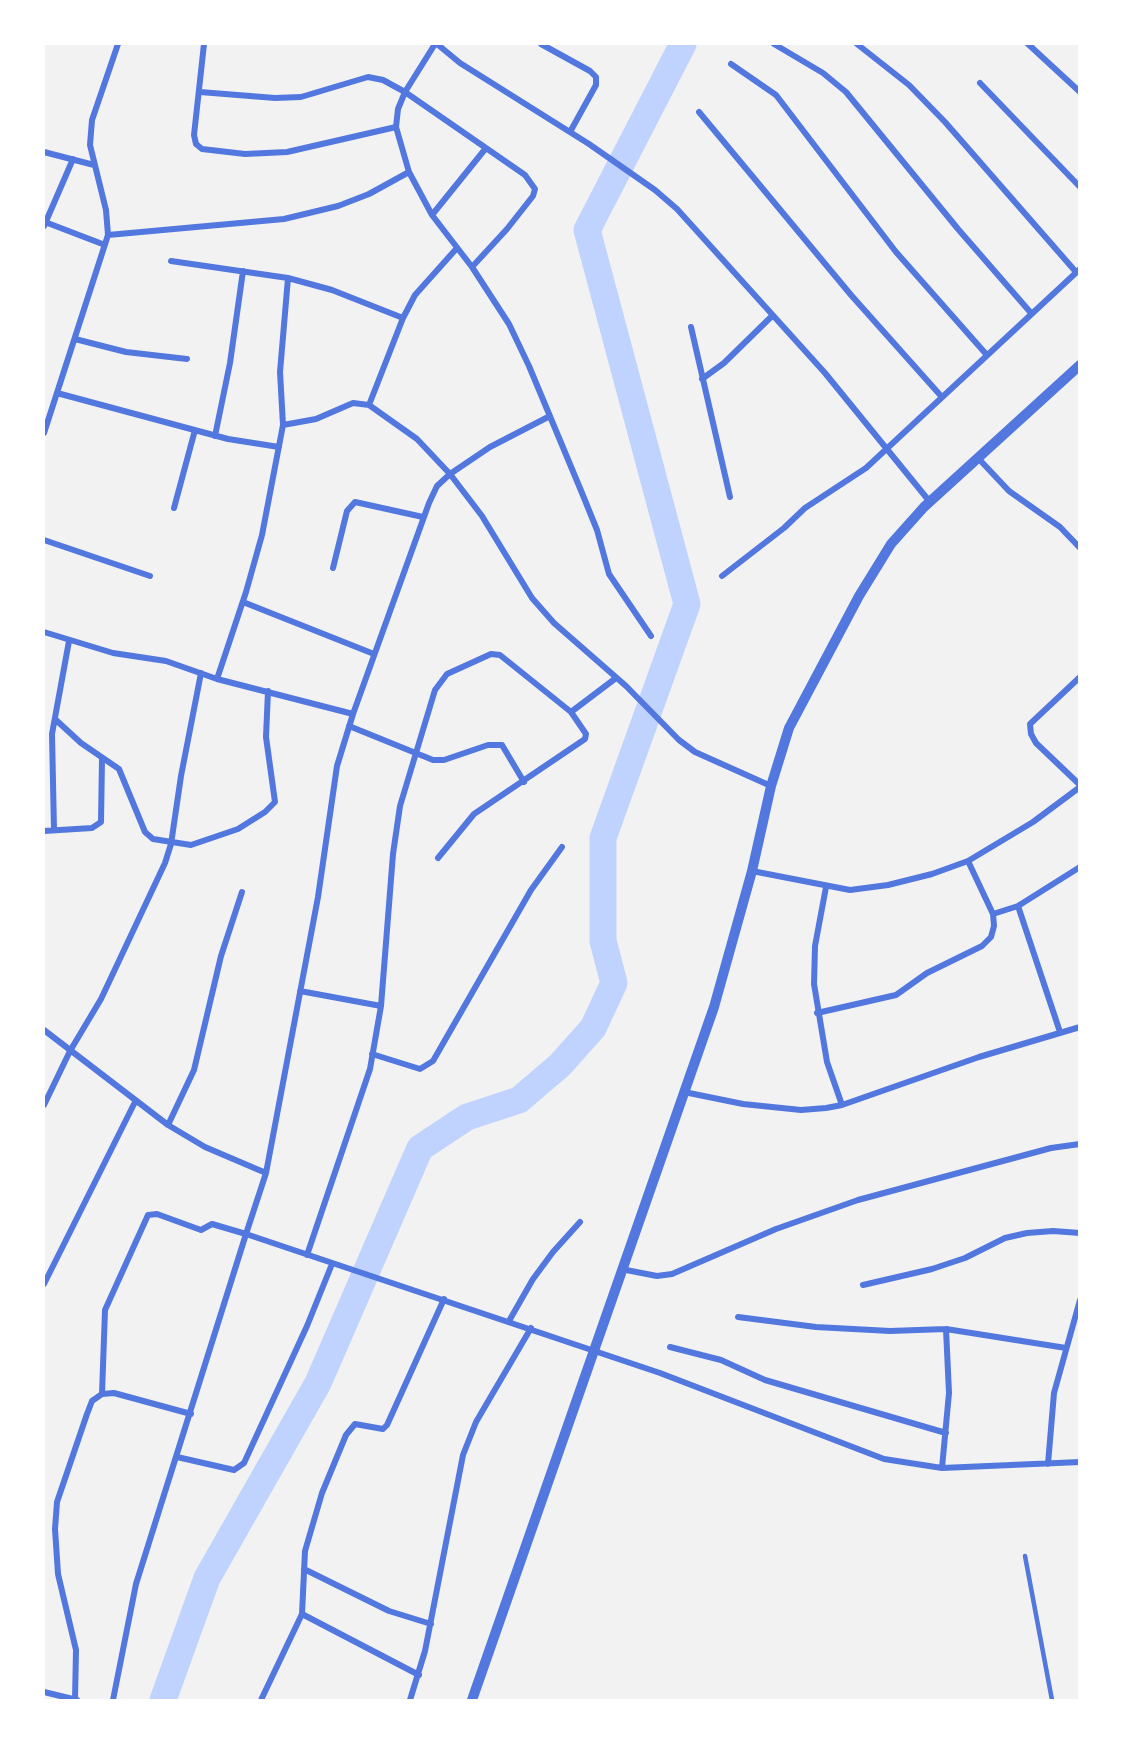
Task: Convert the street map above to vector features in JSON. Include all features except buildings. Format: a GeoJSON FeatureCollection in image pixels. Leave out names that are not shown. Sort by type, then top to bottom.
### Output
{"type":"FeatureCollection","features":[{"type":"Feature","properties":{"kind":"street"},"geometry":{"type":"LineString","coordinates":[[44,433],[108,235],[106,210],[90,145],[92,120],[118,44]]}},
{"type":"Feature","properties":{"kind":"street"},"geometry":{"type":"LineString","coordinates":[[204,44],[194,135],[196,144],[202,149],[212,152],[245,154],[287,152],[396,127]]}},
{"type":"Feature","properties":{"kind":"street"},"geometry":{"type":"LineString","coordinates":[[651,636],[609,574],[597,530],[509,324],[472,267],[432,215],[409,172],[396,127],[398,109],[405,92],[436,44],[460,63],[589,144],[655,190],[677,209],[825,373],[930,502]]}},
{"type":"Feature","properties":{"kind":"street"},"geometry":{"type":"LineString","coordinates":[[541,44],[590,71],[596,77],[596,85],[570,132]]}},
{"type":"Feature","properties":{"kind":"street"},"geometry":{"type":"LineString","coordinates":[[774,44],[823,73],[846,92],[958,230],[1031,313]]}},
{"type":"Feature","properties":{"kind":"street"},"geometry":{"type":"LineString","coordinates":[[722,576],[779,532],[805,508],[866,468],[986,354],[1078,271],[909,85],[857,44]]}},
{"type":"Feature","properties":{"kind":"street"},"geometry":{"type":"LineString","coordinates":[[1028,44],[1080,92]]}},
{"type":"Feature","properties":{"kind":"street"},"geometry":{"type":"LineString","coordinates":[[731,64],[776,95],[896,252],[986,354]]}},
{"type":"Feature","properties":{"kind":"street"},"geometry":{"type":"LineString","coordinates":[[200,92],[275,98],[301,97],[368,77],[383,80],[405,92],[525,175],[535,189],[507,229],[472,267]]}},
{"type":"Feature","properties":{"kind":"street"},"geometry":{"type":"LineString","coordinates":[[980,83],[1080,187]]}},
{"type":"Feature","properties":{"kind":"street"},"geometry":{"type":"LineString","coordinates":[[699,112],[851,295],[941,396]]}},
{"type":"Feature","properties":{"kind":"street"},"geometry":{"type":"LineString","coordinates":[[432,215],[486,148]]}},
{"type":"Feature","properties":{"kind":"street"},"geometry":{"type":"LineString","coordinates":[[44,152],[94,165]]}},
{"type":"Feature","properties":{"kind":"street"},"geometry":{"type":"LineString","coordinates":[[73,159],[44,224],[105,245]]}},
{"type":"Feature","properties":{"kind":"street"},"geometry":{"type":"LineString","coordinates":[[108,235],[284,219],[348,202],[369,194],[409,172]]}},
{"type":"Feature","properties":{"kind":"street"},"geometry":{"type":"LineString","coordinates":[[369,405],[403,318],[415,295],[457,248]]}},
{"type":"Feature","properties":{"kind":"street"},"geometry":{"type":"LineString","coordinates":[[171,261],[288,278],[332,290],[403,318]]}},
{"type":"Feature","properties":{"kind":"street"},"geometry":{"type":"LineString","coordinates":[[215,435],[230,363],[243,271]]}},
{"type":"Feature","properties":{"kind":"street"},"geometry":{"type":"LineString","coordinates":[[217,678],[243,602],[262,535],[283,425],[280,372],[288,278]]}},
{"type":"Feature","properties":{"kind":"street"},"geometry":{"type":"LineString","coordinates":[[702,379],[724,363],[772,316]]}},
{"type":"Feature","properties":{"kind":"street"},"geometry":{"type":"LineString","coordinates":[[690,327],[730,497]]}},
{"type":"Feature","properties":{"kind":"street"},"geometry":{"type":"LineString","coordinates":[[75,339],[126,352],[188,359]]}},
{"type":"Feature","properties":{"kind":"street"},"geometry":{"type":"LineString","coordinates":[[472,1701],[592,1351],[714,1007],[752,871],[771,786],[789,728],[859,596],[891,544],[930,502],[1080,365]]}},
{"type":"Feature","properties":{"kind":"street"},"geometry":{"type":"LineString","coordinates":[[57,393],[215,435],[279,447]]}},
{"type":"Feature","properties":{"kind":"street"},"geometry":{"type":"LineString","coordinates":[[283,425],[316,419],[353,403],[369,405],[417,439],[450,474],[482,516],[532,598],[554,624],[626,686],[679,740],[709,760],[771,786]]}},
{"type":"Feature","properties":{"kind":"street"},"geometry":{"type":"LineString","coordinates":[[113,1701],[126,1622],[136,1584],[266,1173],[325,856],[337,766],[353,714],[423,518],[437,486],[450,474],[490,447],[550,416]]}},
{"type":"Feature","properties":{"kind":"street"},"geometry":{"type":"LineString","coordinates":[[174,508],[195,430]]}},
{"type":"Feature","properties":{"kind":"street"},"geometry":{"type":"LineString","coordinates":[[978,458],[1009,491],[1060,527],[1080,548]]}},
{"type":"Feature","properties":{"kind":"street"},"geometry":{"type":"LineString","coordinates":[[333,568],[347,511],[355,502],[423,518]]}},
{"type":"Feature","properties":{"kind":"street"},"geometry":{"type":"LineString","coordinates":[[44,540],[150,576]]}},
{"type":"Feature","properties":{"kind":"street"},"geometry":{"type":"LineString","coordinates":[[243,602],[374,654]]}},
{"type":"Feature","properties":{"kind":"street"},"geometry":{"type":"LineString","coordinates":[[44,632],[113,653],[139,655],[166,661],[217,678],[353,714]]}},
{"type":"Feature","properties":{"kind":"street"},"geometry":{"type":"LineString","coordinates":[[54,830],[52,734],[69,641]]}},
{"type":"Feature","properties":{"kind":"street"},"geometry":{"type":"LineString","coordinates":[[307,1255],[352,1127],[372,1054],[381,1006],[393,854],[400,806],[440,681],[447,674],[491,654],[509,660],[571,712],[586,734],[585,739],[474,814],[438,858]]}},
{"type":"Feature","properties":{"kind":"street"},"geometry":{"type":"LineString","coordinates":[[44,1105],[70,1051],[101,999],[130,940],[171,844],[181,776],[201,673]]}},
{"type":"Feature","properties":{"kind":"street"},"geometry":{"type":"LineString","coordinates":[[752,871],[850,890],[888,885],[968,861],[1033,822],[1080,786],[1036,743],[1030,734],[1030,724],[1080,677]]}},
{"type":"Feature","properties":{"kind":"street"},"geometry":{"type":"LineString","coordinates":[[571,712],[616,678]]}},
{"type":"Feature","properties":{"kind":"street"},"geometry":{"type":"LineString","coordinates":[[56,720],[102,759],[113,764],[125,777],[146,832],[153,839],[171,844],[191,845],[238,829],[265,812],[275,802],[266,737],[268,690]]}},
{"type":"Feature","properties":{"kind":"street"},"geometry":{"type":"LineString","coordinates":[[349,726],[432,760],[444,760],[488,745],[501,745],[524,782]]}},
{"type":"Feature","properties":{"kind":"street"},"geometry":{"type":"LineString","coordinates":[[44,734],[52,734]]}},
{"type":"Feature","properties":{"kind":"street"},"geometry":{"type":"LineString","coordinates":[[44,831],[92,828],[101,822],[102,759]]}},
{"type":"Feature","properties":{"kind":"street"},"geometry":{"type":"LineString","coordinates":[[372,1054],[420,1069],[433,1061],[531,890],[562,847]]}},
{"type":"Feature","properties":{"kind":"street"},"geometry":{"type":"LineString","coordinates":[[817,1013],[856,1005],[907,989],[927,973],[982,946],[991,937],[994,926],[993,914],[968,861]]}},
{"type":"Feature","properties":{"kind":"street"},"geometry":{"type":"LineString","coordinates":[[993,914],[1018,906],[1080,867]]}},
{"type":"Feature","properties":{"kind":"street"},"geometry":{"type":"LineString","coordinates":[[826,887],[816,946],[817,1013],[827,1062],[842,1105]]}},
{"type":"Feature","properties":{"kind":"street"},"geometry":{"type":"LineString","coordinates":[[168,1125],[194,1070],[221,956],[242,892]]}},
{"type":"Feature","properties":{"kind":"street"},"geometry":{"type":"LineString","coordinates":[[1018,906],[1060,1032]]}},
{"type":"Feature","properties":{"kind":"street"},"geometry":{"type":"LineString","coordinates":[[300,991],[381,1006]]}},
{"type":"Feature","properties":{"kind":"street"},"geometry":{"type":"LineString","coordinates":[[684,1092],[743,1104],[801,1110],[842,1105],[1080,1027]]}},
{"type":"Feature","properties":{"kind":"street"},"geometry":{"type":"LineString","coordinates":[[44,1030],[135,1102],[168,1125],[205,1147],[266,1173]]}},
{"type":"Feature","properties":{"kind":"street"},"geometry":{"type":"LineString","coordinates":[[44,1284],[135,1102]]}},
{"type":"Feature","properties":{"kind":"street"},"geometry":{"type":"LineString","coordinates":[[621,1269],[657,1276],[672,1274],[776,1229],[858,1200],[1051,1148],[1080,1144]]}},
{"type":"Feature","properties":{"kind":"street"},"geometry":{"type":"LineString","coordinates":[[102,1394],[102,1336],[105,1310],[148,1215],[157,1214],[201,1230],[212,1224],[246,1234],[444,1299],[884,1459],[942,1468],[1080,1461]]}},
{"type":"Feature","properties":{"kind":"street"},"geometry":{"type":"LineString","coordinates":[[509,1321],[532,1279],[580,1222]]}},
{"type":"Feature","properties":{"kind":"street"},"geometry":{"type":"LineString","coordinates":[[863,1285],[932,1269],[965,1258],[1005,1238],[1053,1231],[1080,1233]]}},
{"type":"Feature","properties":{"kind":"street"},"geometry":{"type":"LineString","coordinates":[[177,1457],[234,1470],[244,1463],[307,1326],[332,1264]]}},
{"type":"Feature","properties":{"kind":"street"},"geometry":{"type":"LineString","coordinates":[[261,1701],[302,1614],[305,1551],[322,1493],[346,1435],[355,1424],[383,1430],[387,1425],[444,1299]]}},
{"type":"Feature","properties":{"kind":"street"},"geometry":{"type":"LineString","coordinates":[[1048,1464],[1054,1393],[1080,1300]]}},
{"type":"Feature","properties":{"kind":"street"},"geometry":{"type":"LineString","coordinates":[[738,1317],[816,1328],[890,1331],[946,1329],[1066,1348]]}},
{"type":"Feature","properties":{"kind":"street"},"geometry":{"type":"LineString","coordinates":[[410,1701],[431,1623],[452,1502],[463,1455],[476,1422],[531,1329]]}},
{"type":"Feature","properties":{"kind":"street"},"geometry":{"type":"LineString","coordinates":[[942,1468],[949,1393],[946,1329]]}},
{"type":"Feature","properties":{"kind":"street"},"geometry":{"type":"LineString","coordinates":[[670,1347],[722,1360],[765,1380],[946,1433]]}},
{"type":"Feature","properties":{"kind":"street"},"geometry":{"type":"LineString","coordinates":[[44,1692],[76,1700],[76,1650],[58,1574],[55,1529],[57,1502],[92,1401],[102,1394],[114,1393],[191,1413]]}},
{"type":"Feature","properties":{"kind":"street"},"geometry":{"type":"LineString","coordinates":[[304,1569],[389,1611],[431,1623]]}},
{"type":"Feature","properties":{"kind":"street"},"geometry":{"type":"LineString","coordinates":[[302,1614],[418,1675]]}},
{"type":"Feature","properties":{"kind":"lane"},"geometry":{"type":"LineString","coordinates":[[1025,1556],[1052,1701]]}},
{"type":"Feature","properties":{"kind":"waterway"},"geometry":{"type":"LineString","coordinates":[[163,1700],[207,1578],[318,1383],[420,1148],[467,1117],[519,1100],[560,1065],[593,1028],[614,983],[603,941],[603,838],[687,604],[587,230],[683,44]]}}]}
